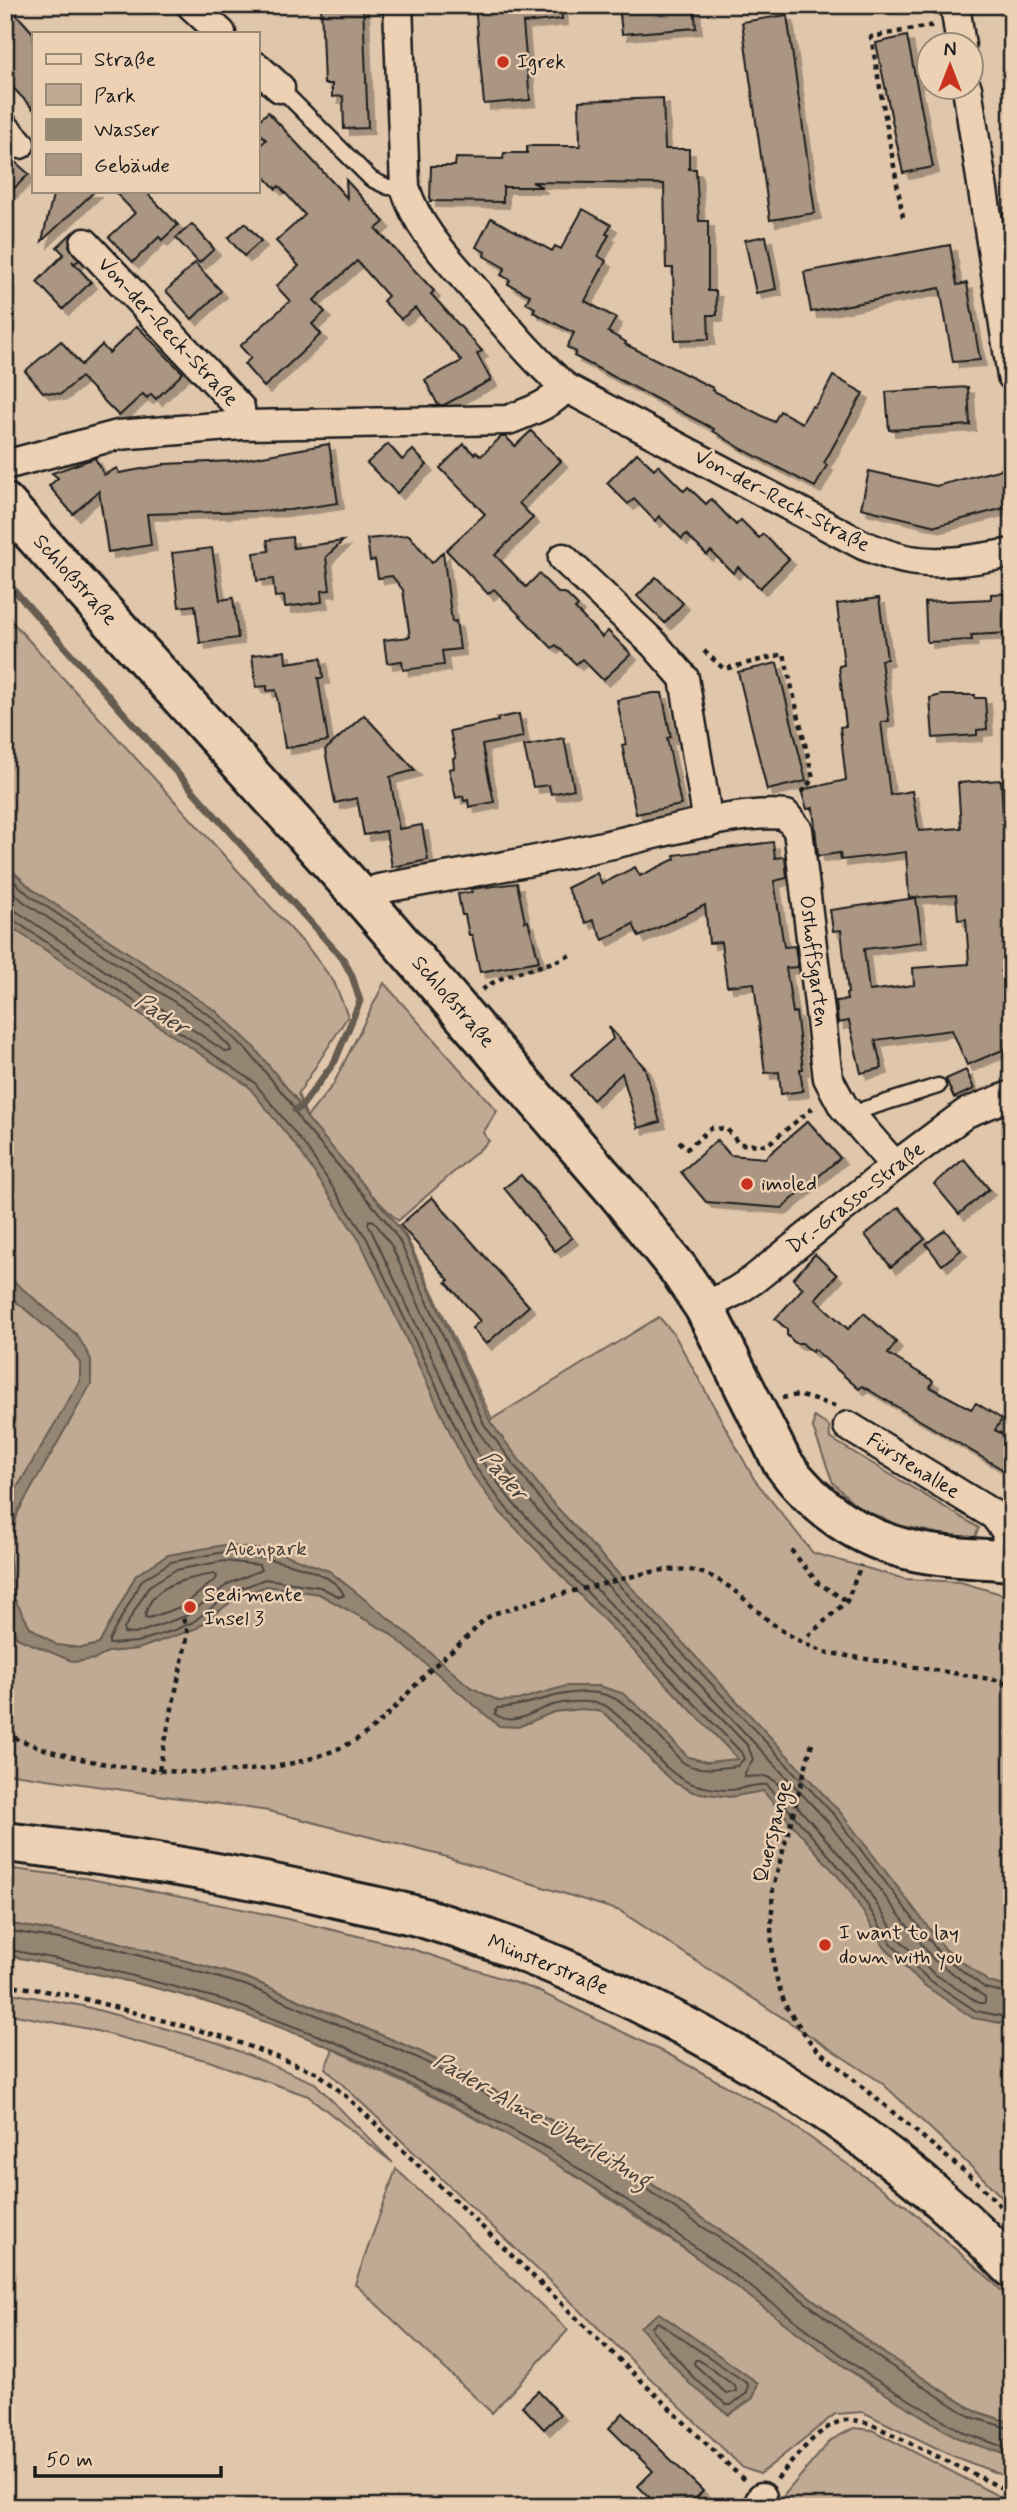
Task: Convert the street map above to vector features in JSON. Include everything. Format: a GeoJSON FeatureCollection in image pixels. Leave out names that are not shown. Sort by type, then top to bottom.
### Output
{"type":"FeatureCollection","features":[{"type":"Feature","properties":{"kind":"street"},"geometry":{"type":"LineString","coordinates":[[191,5],[220,32]]}},
{"type":"Feature","properties":{"kind":"street","name":"Von-der-Reck-Straße"},"geometry":{"type":"LineString","coordinates":[[398,5],[405,187],[409,201],[436,244],[542,367],[565,387],[848,538],[890,556],[918,562],[975,559],[1012,553]]}},
{"type":"Feature","properties":{"kind":"street"},"geometry":{"type":"LineString","coordinates":[[259,69],[280,89]]}},
{"type":"Feature","properties":{"kind":"street"},"geometry":{"type":"LineString","coordinates":[[969,102],[1012,376]]}},
{"type":"Feature","properties":{"kind":"street","name":"Von-der-Reck-Straße"},"geometry":{"type":"LineString","coordinates":[[85,243],[240,408],[241,425]]}},
{"type":"Feature","properties":{"kind":"street","name":"Von-der-Reck-Straße"},"geometry":{"type":"LineString","coordinates":[[5,465],[118,435],[241,425],[508,420],[542,406],[560,394],[565,387]]}},
{"type":"Feature","properties":{"kind":"street","name":"Schloßstraße"},"geometry":{"type":"LineString","coordinates":[[5,503],[364,900],[618,1194],[682,1274],[731,1293],[751,1402],[782,1462],[798,1484],[835,1518],[857,1529]]}},
{"type":"Feature","properties":{"kind":"street"},"geometry":{"type":"LineString","coordinates":[[564,558],[653,643],[684,678],[708,823]]}},
{"type":"Feature","properties":{"kind":"street"},"geometry":{"type":"LineString","coordinates":[[364,900],[378,888],[518,865],[708,823],[768,813],[786,815]]}},
{"type":"Feature","properties":{"kind":"street","name":"Osthoffsgarten"},"geometry":{"type":"LineString","coordinates":[[786,815],[797,830],[828,1078],[833,1090],[855,1119],[895,1166]]}},
{"type":"Feature","properties":{"kind":"street","name":"Dr.-Grasso-Straße"},"geometry":{"type":"LineString","coordinates":[[731,1293],[966,1113],[1012,1095]]}},
{"type":"Feature","properties":{"kind":"street","name":"Fürstenallee"},"geometry":{"type":"LineString","coordinates":[[848,1426],[994,1515],[1007,1532],[1009,1561],[916,1552],[897,1547],[857,1529]]}},
{"type":"Feature","properties":{"kind":"street","name":"Münsterstraße"},"geometry":{"type":"LineString","coordinates":[[5,1842],[102,1853],[267,1881],[424,1918],[515,1950],[604,1986],[713,2043],[818,2105],[910,2172],[1012,2268]]}},
{"type":"Feature","properties":{"kind":"lane"},"geometry":{"type":"LineString","coordinates":[[280,89],[371,179],[388,187],[405,187]]}},
{"type":"Feature","properties":{"kind":"lane"},"geometry":{"type":"LineString","coordinates":[[855,1119],[865,1108],[939,1086]]}},
{"type":"Feature","properties":{"kind":"path"},"geometry":{"type":"LineString","coordinates":[[903,217],[871,37],[957,24]]}},
{"type":"Feature","properties":{"kind":"path"},"geometry":{"type":"LineString","coordinates":[[704,651],[724,668],[784,654],[813,778],[786,815]]}},
{"type":"Feature","properties":{"kind":"path"},"geometry":{"type":"LineString","coordinates":[[492,982],[558,962],[574,953]]}},
{"type":"Feature","properties":{"kind":"path"},"geometry":{"type":"LineString","coordinates":[[679,1141],[687,1149],[711,1128],[727,1129],[739,1144],[768,1145],[833,1090]]}},
{"type":"Feature","properties":{"kind":"path","name":"Fürstenallee"},"geometry":{"type":"LineString","coordinates":[[751,1402],[798,1395],[841,1408],[848,1426]]}},
{"type":"Feature","properties":{"kind":"path"},"geometry":{"type":"LineString","coordinates":[[791,1550],[818,1583],[846,1601],[808,1636]]}},
{"type":"Feature","properties":{"kind":"path"},"geometry":{"type":"LineString","coordinates":[[5,1733],[52,1752],[91,1763],[130,1768],[196,1771],[294,1764],[325,1754],[359,1738],[389,1715],[428,1672],[491,1615],[531,1601],[647,1573],[677,1569],[698,1572],[729,1585],[772,1624],[798,1641],[823,1652],[996,1680],[1012,1685]]}},
{"type":"Feature","properties":{"kind":"path"},"geometry":{"type":"LineString","coordinates":[[159,1770],[188,1633],[184,1618]]}},
{"type":"Feature","properties":{"kind":"path","name":"Querspange"},"geometry":{"type":"LineString","coordinates":[[812,1743],[773,1888],[771,1933],[775,1973],[785,2005],[813,2046],[977,2182],[1012,2218]]}},
{"type":"Feature","properties":{"kind":"path"},"geometry":{"type":"LineString","coordinates":[[5,1984],[74,1996],[227,2038],[318,2073],[355,2104],[759,2502],[801,2451],[825,2430],[847,2420],[869,2423],[1012,2491]]}},
{"type":"Feature","properties":{"kind":"green space","name":"Auenpark"},"geometry":{"type":"Polygon","coordinates":[[[5,614],[309,949],[334,982],[348,1016],[298,1094],[307,1117],[333,1085],[384,983],[497,1111],[483,1133],[489,1141],[398,1221],[372,1195],[406,1236],[492,1419],[659,1317],[674,1334],[754,1479],[813,1553],[905,1579],[960,1582],[1012,1597],[1012,2208],[882,2083],[620,1911],[440,1855],[269,1811],[5,1773],[5,614]]]}},
{"type":"Feature","properties":{"kind":"green space"},"geometry":{"type":"Polygon","coordinates":[[[814,1417],[829,1426],[830,1438],[979,1528],[973,1541],[899,1525],[860,1509],[833,1483],[813,1428],[814,1417]]]}},
{"type":"Feature","properties":{"kind":"green space"},"geometry":{"type":"Polygon","coordinates":[[[5,1868],[85,1878],[266,1914],[412,1949],[534,1989],[668,2054],[774,2112],[905,2205],[992,2281],[1012,2302],[1012,2423],[975,2411],[885,2354],[735,2240],[579,2135],[421,2052],[247,1978],[114,1941],[5,1923],[5,1868]]]}},
{"type":"Feature","properties":{"kind":"green space"},"geometry":{"type":"Polygon","coordinates":[[[5,1992],[83,2006],[219,2043],[315,2083],[393,2163],[308,2096],[209,2061],[89,2029],[5,2013],[5,1992]]]}},
{"type":"Feature","properties":{"kind":"green space"},"geometry":{"type":"Polygon","coordinates":[[[333,2049],[444,2102],[546,2156],[724,2276],[864,2381],[962,2439],[1012,2457],[1012,2479],[953,2456],[863,2412],[835,2414],[760,2474],[743,2468],[325,2068],[333,2049]]]}},
{"type":"Feature","properties":{"kind":"green space"},"geometry":{"type":"Polygon","coordinates":[[[396,2169],[568,2330],[492,2413],[355,2284],[396,2169]]]}},
{"type":"Feature","properties":{"kind":"green space"},"geometry":{"type":"Polygon","coordinates":[[[854,2428],[872,2430],[1004,2499],[1012,2499],[1012,2507],[774,2507],[831,2440],[854,2428]]]}},
{"type":"Feature","properties":{"kind":"water","name":"Pader"},"geometry":{"type":"Polygon","coordinates":[[[5,864],[32,889],[216,1011],[252,1045],[296,1099],[307,1118],[405,1237],[491,1423],[551,1501],[840,1812],[945,1949],[989,1982],[1012,1988],[1012,2025],[973,2018],[924,1985],[885,1948],[849,1889],[763,1791],[730,1797],[693,1792],[675,1783],[625,1731],[602,1712],[582,1709],[554,1712],[518,1727],[499,1726],[388,1632],[319,1594],[266,1586],[236,1598],[197,1628],[138,1649],[108,1652],[96,1659],[74,1662],[17,1638],[5,1613],[5,1508],[80,1381],[80,1363],[67,1345],[5,1292],[5,1274],[77,1335],[91,1359],[91,1384],[18,1512],[9,1548],[14,1598],[30,1627],[57,1645],[81,1648],[99,1644],[136,1575],[168,1555],[224,1545],[278,1552],[329,1571],[470,1687],[499,1701],[518,1700],[566,1686],[599,1686],[622,1693],[646,1713],[688,1757],[707,1762],[738,1759],[500,1512],[467,1468],[361,1243],[300,1151],[248,1086],[5,923],[5,864]]]}},
{"type":"Feature","properties":{"kind":"water","name":"Pader-Alme-Überleitung"},"geometry":{"type":"Polygon","coordinates":[[[5,1923],[114,1941],[247,1978],[421,2052],[579,2135],[735,2240],[885,2354],[975,2411],[1012,2423],[1012,2457],[963,2440],[904,2405],[803,2337],[639,2217],[489,2125],[385,2072],[277,2026],[141,1984],[5,1955],[5,1923]]]}},
{"type":"Feature","properties":{"kind":"water"},"geometry":{"type":"Polygon","coordinates":[[[659,2313],[758,2383],[753,2398],[729,2415],[689,2383],[640,2327],[659,2313]]]}},
{"type":"Feature","properties":{"kind":"building"},"geometry":{"type":"Polygon","coordinates":[[[321,5],[363,5],[368,128],[344,129],[343,96],[332,97],[332,84],[324,84],[321,5]]]}},
{"type":"Feature","properties":{"kind":"building","name":"Igrek"},"geometry":{"type":"Polygon","coordinates":[[[475,5],[561,5],[562,19],[523,23],[530,100],[484,104],[475,5]]]}},
{"type":"Feature","properties":{"kind":"building"},"geometry":{"type":"Polygon","coordinates":[[[619,5],[694,5],[696,28],[622,34],[619,5]]]}},
{"type":"Feature","properties":{"kind":"building"},"geometry":{"type":"Polygon","coordinates":[[[16,14],[32,32],[32,108],[5,79],[5,24],[16,14]]]}},
{"type":"Feature","properties":{"kind":"building"},"geometry":{"type":"Polygon","coordinates":[[[787,15],[815,213],[770,220],[742,22],[787,15]]]}},
{"type":"Feature","properties":{"kind":"building"},"geometry":{"type":"Polygon","coordinates":[[[907,36],[916,81],[916,102],[920,102],[933,167],[903,173],[876,43],[907,36]]]}},
{"type":"Feature","properties":{"kind":"building"},"geometry":{"type":"Polygon","coordinates":[[[663,98],[665,149],[689,149],[689,169],[696,169],[699,221],[708,221],[708,291],[716,291],[717,315],[708,315],[709,339],[675,340],[673,268],[666,268],[664,184],[532,182],[542,187],[503,187],[503,202],[430,201],[431,166],[455,166],[456,158],[503,159],[504,153],[527,153],[527,146],[580,146],[579,101],[663,98]]]}},
{"type":"Feature","properties":{"kind":"building"},"geometry":{"type":"Polygon","coordinates":[[[268,112],[347,198],[346,180],[384,222],[376,229],[434,291],[431,294],[482,351],[477,354],[491,380],[444,405],[438,405],[425,380],[462,361],[415,308],[401,319],[383,301],[388,296],[357,261],[314,300],[325,312],[312,324],[321,334],[264,387],[244,364],[251,358],[240,346],[290,301],[276,286],[299,266],[276,241],[305,215],[279,186],[276,189],[259,171],[259,146],[266,140],[259,132],[259,120],[268,112]]]}},
{"type":"Feature","properties":{"kind":"building"},"geometry":{"type":"Polygon","coordinates":[[[5,153],[29,174],[5,197],[5,153]]]}},
{"type":"Feature","properties":{"kind":"building"},"geometry":{"type":"Polygon","coordinates":[[[54,192],[94,192],[42,241],[54,192]]]}},
{"type":"Feature","properties":{"kind":"building"},"geometry":{"type":"Polygon","coordinates":[[[115,192],[146,192],[178,225],[162,240],[159,237],[133,262],[109,237],[135,213],[115,192]]]}},
{"type":"Feature","properties":{"kind":"building"},"geometry":{"type":"Polygon","coordinates":[[[583,209],[611,225],[598,256],[606,261],[585,301],[616,318],[608,332],[626,342],[625,344],[774,422],[780,411],[802,423],[812,406],[814,407],[823,395],[833,376],[863,393],[824,463],[827,465],[815,487],[742,449],[713,431],[714,429],[574,356],[576,352],[567,347],[574,333],[533,312],[535,308],[526,303],[530,295],[508,284],[510,280],[501,275],[505,268],[484,256],[485,252],[476,247],[491,218],[552,251],[555,246],[561,249],[583,209]]]}},
{"type":"Feature","properties":{"kind":"building"},"geometry":{"type":"Polygon","coordinates":[[[245,223],[261,241],[244,256],[228,238],[245,223]]]}},
{"type":"Feature","properties":{"kind":"building"},"geometry":{"type":"Polygon","coordinates":[[[192,224],[214,249],[199,263],[176,238],[192,224]]]}},
{"type":"Feature","properties":{"kind":"building"},"geometry":{"type":"Polygon","coordinates":[[[72,233],[69,246],[79,260],[74,264],[91,282],[63,309],[37,282],[64,254],[57,247],[72,233]]]}},
{"type":"Feature","properties":{"kind":"building"},"geometry":{"type":"Polygon","coordinates":[[[766,236],[776,289],[756,293],[745,240],[766,236]]]}},
{"type":"Feature","properties":{"kind":"building"},"geometry":{"type":"Polygon","coordinates":[[[950,245],[957,285],[967,283],[980,360],[953,362],[940,288],[811,312],[804,272],[950,245]]]}},
{"type":"Feature","properties":{"kind":"building"},"geometry":{"type":"Polygon","coordinates":[[[195,263],[221,291],[192,319],[166,291],[195,263]]]}},
{"type":"Feature","properties":{"kind":"building"},"geometry":{"type":"Polygon","coordinates":[[[137,326],[183,373],[156,399],[151,394],[147,398],[143,394],[119,416],[81,377],[61,394],[43,392],[25,371],[61,341],[81,365],[102,345],[109,353],[137,326]]]}},
{"type":"Feature","properties":{"kind":"building"},"geometry":{"type":"Polygon","coordinates":[[[968,387],[970,425],[889,430],[886,392],[968,387]]]}},
{"type":"Feature","properties":{"kind":"building"},"geometry":{"type":"Polygon","coordinates":[[[531,431],[561,461],[519,503],[533,518],[495,555],[526,587],[539,574],[558,593],[565,593],[578,606],[575,609],[602,637],[608,631],[631,654],[603,680],[582,659],[576,664],[556,645],[552,648],[494,589],[488,594],[446,550],[485,514],[440,468],[464,444],[474,454],[476,452],[481,456],[501,437],[506,437],[515,446],[531,431]]]}},
{"type":"Feature","properties":{"kind":"building"},"geometry":{"type":"Polygon","coordinates":[[[329,444],[338,503],[290,510],[147,514],[151,545],[108,552],[99,491],[73,514],[49,486],[58,478],[52,473],[95,458],[104,475],[117,468],[119,473],[164,464],[235,461],[329,444]]]}},
{"type":"Feature","properties":{"kind":"building"},"geometry":{"type":"Polygon","coordinates":[[[388,444],[402,460],[413,450],[427,465],[397,493],[367,463],[388,444]]]}},
{"type":"Feature","properties":{"kind":"building"},"geometry":{"type":"Polygon","coordinates":[[[637,453],[654,469],[658,465],[684,491],[688,487],[706,504],[711,499],[736,525],[741,520],[759,538],[763,534],[789,559],[760,588],[738,567],[733,573],[711,551],[707,555],[686,534],[682,539],[659,516],[655,521],[634,499],[628,504],[607,483],[637,453]]]}},
{"type":"Feature","properties":{"kind":"building"},"geometry":{"type":"Polygon","coordinates":[[[1002,469],[1012,506],[936,526],[861,508],[869,471],[936,486],[1002,469]]]}},
{"type":"Feature","properties":{"kind":"building"},"geometry":{"type":"Polygon","coordinates":[[[409,535],[432,563],[443,552],[452,622],[456,621],[460,649],[442,651],[444,665],[403,670],[402,661],[387,663],[384,640],[410,637],[403,590],[392,576],[378,578],[375,560],[370,561],[367,539],[409,535]]]}},
{"type":"Feature","properties":{"kind":"building"},"geometry":{"type":"Polygon","coordinates":[[[292,537],[293,548],[343,541],[326,557],[330,590],[321,591],[322,602],[285,607],[284,596],[275,597],[273,579],[257,581],[254,553],[269,551],[267,540],[292,537]]]}},
{"type":"Feature","properties":{"kind":"building"},"geometry":{"type":"Polygon","coordinates":[[[212,548],[220,600],[233,598],[238,638],[200,643],[195,605],[179,607],[172,553],[212,548]]]}},
{"type":"Feature","properties":{"kind":"building"},"geometry":{"type":"Polygon","coordinates":[[[656,577],[683,603],[665,623],[637,596],[656,577]]]}},
{"type":"Feature","properties":{"kind":"building"},"geometry":{"type":"Polygon","coordinates":[[[1012,593],[1012,633],[971,635],[972,640],[927,642],[925,602],[991,599],[991,594],[1012,593]]]}},
{"type":"Feature","properties":{"kind":"building"},"geometry":{"type":"Polygon","coordinates":[[[879,598],[887,659],[881,660],[889,721],[881,722],[890,795],[912,791],[919,831],[961,828],[958,783],[1001,780],[1003,814],[1008,818],[1003,823],[1009,919],[1012,921],[1012,959],[1001,971],[1012,998],[1012,1046],[967,1065],[952,1030],[875,1040],[882,1068],[861,1073],[849,1021],[838,1023],[836,1001],[847,1000],[848,993],[841,930],[833,931],[830,910],[916,898],[922,942],[864,949],[869,991],[914,985],[913,968],[969,964],[966,919],[958,920],[956,895],[909,898],[906,852],[841,860],[840,853],[818,856],[813,808],[807,809],[801,790],[846,780],[840,727],[846,726],[839,666],[844,665],[837,604],[879,598]]]}},
{"type":"Feature","properties":{"kind":"building"},"geometry":{"type":"Polygon","coordinates":[[[285,651],[286,663],[321,658],[323,678],[318,678],[328,741],[285,748],[276,690],[267,691],[267,686],[256,687],[252,655],[285,651]]]}},
{"type":"Feature","properties":{"kind":"building"},"geometry":{"type":"Polygon","coordinates":[[[777,663],[806,781],[767,790],[738,672],[777,663]]]}},
{"type":"Feature","properties":{"kind":"building"},"geometry":{"type":"Polygon","coordinates":[[[662,693],[671,737],[667,738],[681,805],[636,814],[622,745],[626,744],[617,700],[662,693]]]}},
{"type":"Feature","properties":{"kind":"building"},"geometry":{"type":"Polygon","coordinates":[[[941,695],[975,695],[975,698],[985,698],[987,729],[977,730],[977,735],[933,738],[930,698],[941,695]]]}},
{"type":"Feature","properties":{"kind":"building"},"geometry":{"type":"Polygon","coordinates":[[[519,714],[523,737],[482,745],[494,802],[469,807],[468,800],[464,801],[463,796],[456,798],[449,769],[454,768],[453,759],[456,758],[450,731],[519,714]]]}},
{"type":"Feature","properties":{"kind":"building"},"geometry":{"type":"Polygon","coordinates":[[[364,715],[415,770],[390,777],[399,829],[422,825],[428,860],[392,867],[386,831],[364,835],[357,798],[335,803],[325,750],[364,715]]]}},
{"type":"Feature","properties":{"kind":"building"},"geometry":{"type":"Polygon","coordinates":[[[564,738],[574,789],[551,794],[549,785],[533,787],[524,746],[564,738]]]}},
{"type":"Feature","properties":{"kind":"building"},"geometry":{"type":"Polygon","coordinates":[[[773,842],[775,858],[785,857],[787,878],[774,881],[784,947],[795,946],[798,967],[786,968],[793,1013],[796,1012],[803,1069],[800,1069],[803,1091],[781,1094],[779,1072],[765,1073],[754,983],[727,986],[721,942],[709,943],[705,905],[639,937],[633,924],[603,940],[593,920],[586,923],[567,888],[597,873],[602,884],[635,867],[640,876],[675,859],[674,855],[773,842]]]}},
{"type":"Feature","properties":{"kind":"building"},"geometry":{"type":"Polygon","coordinates":[[[517,883],[525,922],[528,921],[539,961],[480,972],[472,935],[469,935],[465,915],[462,915],[458,894],[472,892],[471,889],[517,883]]]}},
{"type":"Feature","properties":{"kind":"building"},"geometry":{"type":"Polygon","coordinates":[[[609,1027],[645,1068],[660,1122],[638,1128],[622,1073],[593,1100],[571,1075],[613,1039],[609,1027]]]}},
{"type":"Feature","properties":{"kind":"building"},"geometry":{"type":"Polygon","coordinates":[[[966,1070],[974,1089],[954,1098],[946,1079],[966,1070]]]}},
{"type":"Feature","properties":{"kind":"building"},"geometry":{"type":"Polygon","coordinates":[[[808,1121],[840,1158],[782,1208],[706,1202],[681,1172],[717,1140],[730,1155],[765,1158],[808,1121]]]}},
{"type":"Feature","properties":{"kind":"building"},"geometry":{"type":"Polygon","coordinates":[[[964,1159],[989,1189],[959,1214],[934,1184],[964,1159]]]}},
{"type":"Feature","properties":{"kind":"building"},"geometry":{"type":"Polygon","coordinates":[[[521,1175],[572,1238],[555,1251],[504,1188],[521,1175]]]}},
{"type":"Feature","properties":{"kind":"building"},"geometry":{"type":"Polygon","coordinates":[[[432,1197],[529,1306],[486,1344],[472,1328],[480,1321],[446,1282],[449,1280],[400,1225],[432,1197]]]}},
{"type":"Feature","properties":{"kind":"building"},"geometry":{"type":"Polygon","coordinates":[[[899,1207],[925,1239],[891,1267],[865,1235],[899,1207]]]}},
{"type":"Feature","properties":{"kind":"building"},"geometry":{"type":"Polygon","coordinates":[[[945,1230],[961,1250],[942,1265],[926,1244],[945,1230]]]}},
{"type":"Feature","properties":{"kind":"building"},"geometry":{"type":"Polygon","coordinates":[[[815,1254],[837,1275],[815,1299],[848,1329],[864,1313],[896,1342],[888,1354],[933,1381],[930,1387],[971,1409],[976,1403],[1002,1419],[995,1430],[1012,1439],[1012,1475],[862,1386],[859,1389],[814,1349],[812,1352],[802,1343],[795,1343],[787,1335],[787,1329],[775,1319],[803,1288],[793,1279],[815,1254]]]}},
{"type":"Feature","properties":{"kind":"building"},"geometry":{"type":"Polygon","coordinates":[[[538,2391],[560,2414],[544,2429],[522,2406],[538,2391]]]}},
{"type":"Feature","properties":{"kind":"building"},"geometry":{"type":"Polygon","coordinates":[[[623,2413],[703,2491],[687,2507],[659,2507],[638,2486],[653,2471],[609,2428],[623,2413]]]}},
{"type":"Feature","properties":{"kind":"waterway"},"geometry":{"type":"LineString","coordinates":[[5,580],[343,959],[360,1001],[335,1061],[301,1107],[295,1110]]}},
{"type":"Feature","properties":{"kind":"place","name":"Igrek"},"geometry":{"type":"Point","coordinates":[503,62]}},
{"type":"Feature","properties":{"kind":"place","name":"imoled"},"geometry":{"type":"Point","coordinates":[747,1184]}},
{"type":"Feature","properties":{"kind":"place","name":"Sedimente Insel 3"},"geometry":{"type":"Point","coordinates":[190,1607]}},
{"type":"Feature","properties":{"kind":"place","name":"I want to lay down with you"},"geometry":{"type":"Point","coordinates":[825,1945]}}]}
